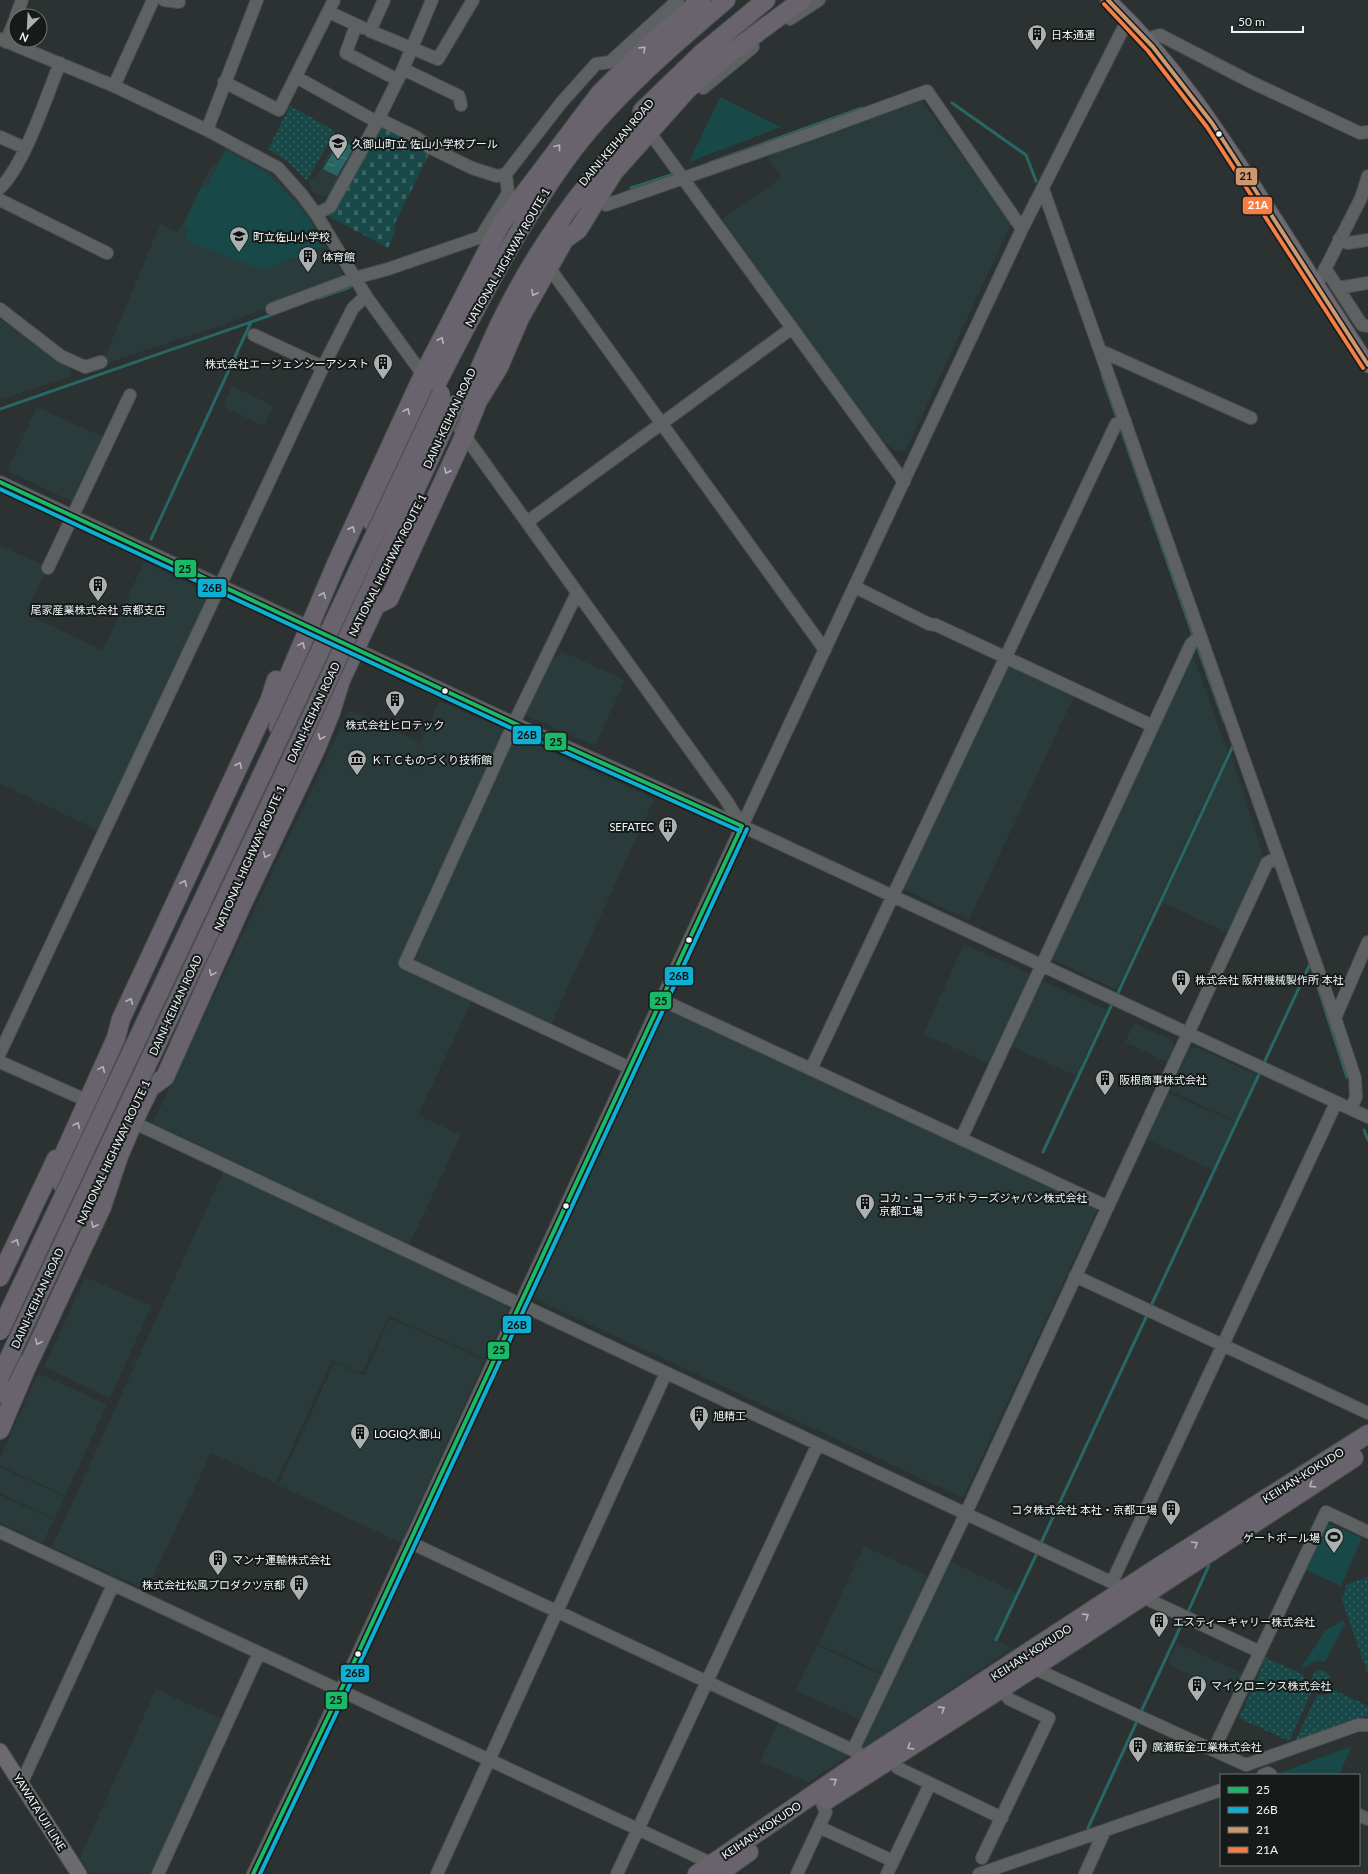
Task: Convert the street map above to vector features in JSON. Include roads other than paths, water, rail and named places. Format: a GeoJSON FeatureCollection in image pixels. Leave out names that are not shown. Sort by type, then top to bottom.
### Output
{"type":"FeatureCollection","features":[{"type":"Feature","properties":{"kind":"highway"},"geometry":{"type":"LineString","coordinates":[[278,727],[282,691],[293,664],[316,629],[336,564],[423,375],[469,283],[501,224],[600,93],[645,48],[701,0]]}},
{"type":"Feature","properties":{"kind":"highway","name":"NATIONAL HIGHWAY ROUTE 1"},"geometry":{"type":"LineString","coordinates":[[0,1323],[64,1187],[94,1104],[138,1026],[278,727],[316,629],[359,552],[399,460],[433,390],[496,272],[535,204],[574,150],[622,94],[726,0]]}},
{"type":"Feature","properties":{"kind":"highway","name":"DAINI-KEIHAN ROAD"},"geometry":{"type":"LineString","coordinates":[[0,1331],[441,394],[498,280],[551,193],[580,154],[617,109],[658,67],[736,0]]}},
{"type":"Feature","properties":{"kind":"highway","name":"DAINI-KEIHAN ROAD"},"geometry":{"type":"LineString","coordinates":[[0,1377],[302,735],[455,404],[505,304],[561,211],[613,142],[656,95],[702,53],[766,0]]}},
{"type":"Feature","properties":{"kind":"highway","name":"NATIONAL HIGHWAY ROUTE 1"},"geometry":{"type":"LineString","coordinates":[[0,1394],[86,1208],[129,1122],[308,727],[351,647],[390,562],[460,430],[500,324],[560,221],[625,138],[694,72],[780,0]]}},
{"type":"Feature","properties":{"kind":"highway"},"geometry":{"type":"LineString","coordinates":[[565,239],[578,230],[614,172],[687,90],[730,53],[802,0]]}},
{"type":"Feature","properties":{"kind":"highway"},"geometry":{"type":"LineString","coordinates":[[376,605],[389,599],[460,430],[499,367],[520,318],[548,266],[591,201],[598,178],[625,138]]}},
{"type":"Feature","properties":{"kind":"highway"},"geometry":{"type":"LineString","coordinates":[[469,283],[496,272]]}},
{"type":"Feature","properties":{"kind":"highway"},"geometry":{"type":"LineString","coordinates":[[478,401],[493,360],[500,324]]}},
{"type":"Feature","properties":{"kind":"highway"},"geometry":{"type":"LineString","coordinates":[[336,564],[346,556],[359,552]]}},
{"type":"Feature","properties":{"kind":"highway"},"geometry":{"type":"LineString","coordinates":[[150,1088],[165,1077],[242,905],[316,750],[331,712],[351,647],[376,605],[390,562]]}},
{"type":"Feature","properties":{"kind":"highway"},"geometry":{"type":"LineString","coordinates":[[0,1277],[54,1161],[65,1151],[94,1104],[121,1019],[270,699],[277,677],[280,671],[293,664]]}},
{"type":"Feature","properties":{"kind":"highway"},"geometry":{"type":"LineString","coordinates":[[308,727],[331,712]]}},
{"type":"Feature","properties":{"kind":"highway"},"geometry":{"type":"LineString","coordinates":[[116,1038],[138,1026]]}},
{"type":"Feature","properties":{"kind":"highway"},"geometry":{"type":"LineString","coordinates":[[0,1430],[26,1369],[102,1207],[112,1181],[129,1122],[150,1088],[159,1063],[159,1057]]}},
{"type":"Feature","properties":{"kind":"highway"},"geometry":{"type":"LineString","coordinates":[[64,1187],[58,1177],[65,1151]]}},
{"type":"Feature","properties":{"kind":"highway"},"geometry":{"type":"LineString","coordinates":[[86,1208],[102,1188],[112,1181]]}},
{"type":"Feature","properties":{"kind":"highway","name":"KEIHAN-KOKUDO"},"geometry":{"type":"LineString","coordinates":[[717,1871],[861,1754],[1127,1589],[1162,1565],[1368,1434]]}},
{"type":"Feature","properties":{"kind":"highway","name":"KEIHAN-KOKUDO"},"geometry":{"type":"LineString","coordinates":[[717,1871],[1033,1668],[1127,1589],[1338,1474],[1368,1448]]}},
{"type":"Feature","properties":{"kind":"main road"},"geometry":{"type":"LineString","coordinates":[[1108,0],[1148,39],[1180,78],[1216,128],[1368,365]]}},
{"type":"Feature","properties":{"kind":"main road","name":"YAWATA UJI LINE"},"geometry":{"type":"LineString","coordinates":[[0,1751],[22,1782],[79,1874]]}},
{"type":"Feature","properties":{"kind":"street"},"geometry":{"type":"LineString","coordinates":[[114,86],[153,0]]}},
{"type":"Feature","properties":{"kind":"street"},"geometry":{"type":"LineString","coordinates":[[164,0],[179,2]]}},
{"type":"Feature","properties":{"kind":"street"},"geometry":{"type":"LineString","coordinates":[[207,130],[224,82],[257,0]]}},
{"type":"Feature","properties":{"kind":"street"},"geometry":{"type":"LineString","coordinates":[[224,82],[279,110],[334,0]]}},
{"type":"Feature","properties":{"kind":"street"},"geometry":{"type":"LineString","coordinates":[[370,31],[384,0]]}},
{"type":"Feature","properties":{"kind":"street"},"geometry":{"type":"LineString","coordinates":[[316,214],[330,206],[378,120],[400,75],[432,0]]}},
{"type":"Feature","properties":{"kind":"street"},"geometry":{"type":"LineString","coordinates":[[329,12],[411,49],[438,59],[473,0]]}},
{"type":"Feature","properties":{"kind":"street"},"geometry":{"type":"LineString","coordinates":[[296,77],[378,120],[416,137],[429,147],[472,168],[497,176],[506,174],[561,103],[596,64],[610,62],[678,0]]}},
{"type":"Feature","properties":{"kind":"street"},"geometry":{"type":"LineString","coordinates":[[703,88],[729,65],[780,26],[819,0]]}},
{"type":"Feature","properties":{"kind":"street"},"geometry":{"type":"LineString","coordinates":[[253,1874],[340,1692],[519,1304],[1022,229],[1128,19]]}},
{"type":"Feature","properties":{"kind":"street"},"geometry":{"type":"LineString","coordinates":[[356,25],[346,53],[400,75],[459,96],[461,104]]}},
{"type":"Feature","properties":{"kind":"street"},"geometry":{"type":"LineString","coordinates":[[8,31],[3,41],[114,86],[207,130],[278,168],[302,195],[316,214],[366,296],[423,375],[460,430],[726,800],[742,826]]}},
{"type":"Feature","properties":{"kind":"street"},"geometry":{"type":"LineString","coordinates":[[1148,39],[1160,35],[1258,85],[1360,133],[1368,132]]}},
{"type":"Feature","properties":{"kind":"street"},"geometry":{"type":"LineString","coordinates":[[4,184],[25,148],[60,63]]}},
{"type":"Feature","properties":{"kind":"street"},"geometry":{"type":"LineString","coordinates":[[606,205],[810,134],[926,91],[1022,229]]}},
{"type":"Feature","properties":{"kind":"street"},"geometry":{"type":"LineString","coordinates":[[650,133],[904,482]]}},
{"type":"Feature","properties":{"kind":"street"},"geometry":{"type":"LineString","coordinates":[[0,136],[25,148]]}},
{"type":"Feature","properties":{"kind":"street"},"geometry":{"type":"LineString","coordinates":[[272,309],[355,278],[388,269],[481,237],[508,193],[506,174]]}},
{"type":"Feature","properties":{"kind":"street"},"geometry":{"type":"LineString","coordinates":[[1317,285],[1340,239],[1364,197],[1368,176]]}},
{"type":"Feature","properties":{"kind":"street"},"geometry":{"type":"LineString","coordinates":[[1043,189],[1335,1018],[1355,1078],[1356,1097],[1351,1109]]}},
{"type":"Feature","properties":{"kind":"street"},"geometry":{"type":"LineString","coordinates":[[0,200],[107,253]]}},
{"type":"Feature","properties":{"kind":"street"},"geometry":{"type":"LineString","coordinates":[[1340,239],[1348,243],[1368,240]]}},
{"type":"Feature","properties":{"kind":"street"},"geometry":{"type":"LineString","coordinates":[[548,266],[825,650]]}},
{"type":"Feature","properties":{"kind":"street"},"geometry":{"type":"LineString","coordinates":[[1325,268],[1362,324],[1368,326]]}},
{"type":"Feature","properties":{"kind":"street"},"geometry":{"type":"LineString","coordinates":[[1338,288],[1368,283]]}},
{"type":"Feature","properties":{"kind":"street"},"geometry":{"type":"LineString","coordinates":[[0,1053],[323,368],[354,308],[366,296]]}},
{"type":"Feature","properties":{"kind":"street"},"geometry":{"type":"LineString","coordinates":[[0,309],[61,356],[85,367],[101,362]]}},
{"type":"Feature","properties":{"kind":"street"},"geometry":{"type":"LineString","coordinates":[[527,522],[792,328]]}},
{"type":"Feature","properties":{"kind":"street"},"geometry":{"type":"LineString","coordinates":[[254,334],[323,368]]}},
{"type":"Feature","properties":{"kind":"street"},"geometry":{"type":"LineString","coordinates":[[1101,351],[1251,418]]}},
{"type":"Feature","properties":{"kind":"street"},"geometry":{"type":"LineString","coordinates":[[48,568],[130,395]]}},
{"type":"Feature","properties":{"kind":"street"},"geometry":{"type":"LineString","coordinates":[[811,1069],[1116,424],[1125,420]]}},
{"type":"Feature","properties":{"kind":"street"},"geometry":{"type":"LineString","coordinates":[[0,482],[514,723],[742,826],[1368,1117]]}},
{"type":"Feature","properties":{"kind":"street"},"geometry":{"type":"LineString","coordinates":[[855,587],[929,624],[936,625],[1153,726]]}},
{"type":"Feature","properties":{"kind":"street"},"geometry":{"type":"LineString","coordinates":[[577,593],[514,723],[405,963],[630,1068]]}},
{"type":"Feature","properties":{"kind":"street"},"geometry":{"type":"LineString","coordinates":[[961,1139],[1191,644],[1200,636]]}},
{"type":"Feature","properties":{"kind":"street"},"geometry":{"type":"LineString","coordinates":[[409,1542],[707,1680],[861,1754],[966,1513],[1075,1276],[1267,863],[1278,857]]}},
{"type":"Feature","properties":{"kind":"street"},"geometry":{"type":"LineString","coordinates":[[1335,1018],[1368,942]]}},
{"type":"Feature","properties":{"kind":"street"},"geometry":{"type":"LineString","coordinates":[[662,1000],[1108,1207]]}},
{"type":"Feature","properties":{"kind":"street"},"geometry":{"type":"LineString","coordinates":[[0,1062],[94,1104],[129,1122],[1260,1652]]}},
{"type":"Feature","properties":{"kind":"street"},"geometry":{"type":"LineString","coordinates":[[1127,1589],[1223,1345],[1336,1102]]}},
{"type":"Feature","properties":{"kind":"street"},"geometry":{"type":"LineString","coordinates":[[1075,1276],[1368,1413]]}},
{"type":"Feature","properties":{"kind":"street"},"geometry":{"type":"LineString","coordinates":[[437,1874],[490,1762],[666,1373]]}},
{"type":"Feature","properties":{"kind":"street"},"geometry":{"type":"LineString","coordinates":[[617,1874],[818,1444]]}},
{"type":"Feature","properties":{"kind":"street"},"geometry":{"type":"LineString","coordinates":[[1214,1749],[1326,1512],[1368,1532]]}},
{"type":"Feature","properties":{"kind":"street"},"geometry":{"type":"LineString","coordinates":[[0,1532],[637,1830],[717,1871]]}},
{"type":"Feature","properties":{"kind":"street"},"geometry":{"type":"LineString","coordinates":[[22,1782],[113,1585]]}},
{"type":"Feature","properties":{"kind":"street"},"geometry":{"type":"LineString","coordinates":[[158,1874],[259,1654]]}},
{"type":"Feature","properties":{"kind":"street"},"geometry":{"type":"LineString","coordinates":[[1033,1668],[1214,1749],[1246,1765],[1358,1725],[1368,1725]]}},
{"type":"Feature","properties":{"kind":"street"},"geometry":{"type":"LineString","coordinates":[[982,1858],[1049,1718],[1009,1699],[1001,1689]]}},
{"type":"Feature","properties":{"kind":"street"},"geometry":{"type":"LineString","coordinates":[[890,1759],[898,1768],[1002,1818]]}},
{"type":"Feature","properties":{"kind":"street"},"geometry":{"type":"LineString","coordinates":[[887,1874],[930,1784]]}},
{"type":"Feature","properties":{"kind":"street"},"geometry":{"type":"LineString","coordinates":[[978,1874],[1220,1790]]}},
{"type":"Feature","properties":{"kind":"street"},"geometry":{"type":"LineString","coordinates":[[798,1874],[826,1812],[822,1803]]}},
{"type":"Feature","properties":{"kind":"street"},"geometry":{"type":"LineString","coordinates":[[819,1827],[893,1861]]}},
{"type":"Feature","properties":{"kind":"street"},"geometry":{"type":"LineString","coordinates":[[1085,1874],[1105,1830]]}},
{"type":"Feature","properties":{"kind":"water"},"geometry":{"type":"Polygon","coordinates":[[[340,140],[354,147],[337,176],[323,169],[340,140]]]}},
{"type":"Feature","properties":{"kind":"waterway"},"geometry":{"type":"LineString","coordinates":[[952,103],[1026,155],[1036,181]]}},
{"type":"Feature","properties":{"kind":"waterway"},"geometry":{"type":"LineString","coordinates":[[709,163],[862,108]]}},
{"type":"Feature","properties":{"kind":"waterway"},"geometry":{"type":"LineString","coordinates":[[631,188],[674,174]]}},
{"type":"Feature","properties":{"kind":"waterway"},"geometry":{"type":"LineString","coordinates":[[319,298],[350,287]]}},
{"type":"Feature","properties":{"kind":"waterway"},"geometry":{"type":"LineString","coordinates":[[0,409],[274,314]]}},
{"type":"Feature","properties":{"kind":"waterway"},"geometry":{"type":"LineString","coordinates":[[151,539],[251,322]]}},
{"type":"Feature","properties":{"kind":"waterway"},"geometry":{"type":"LineString","coordinates":[[1102,375],[1118,421]]}},
{"type":"Feature","properties":{"kind":"waterway"},"geometry":{"type":"LineString","coordinates":[[1120,426],[1194,638]]}},
{"type":"Feature","properties":{"kind":"waterway"},"geometry":{"type":"LineString","coordinates":[[1196,643],[1224,721]]}},
{"type":"Feature","properties":{"kind":"waterway"},"geometry":{"type":"LineString","coordinates":[[1116,997],[1233,746]]}},
{"type":"Feature","properties":{"kind":"waterway"},"geometry":{"type":"LineString","coordinates":[[1263,1065],[1310,964]]}},
{"type":"Feature","properties":{"kind":"waterway"},"geometry":{"type":"LineString","coordinates":[[1314,975],[1347,1077]]}},
{"type":"Feature","properties":{"kind":"waterway"},"geometry":{"type":"LineString","coordinates":[[1043,1152],[1113,1002]]}},
{"type":"Feature","properties":{"kind":"waterway"},"geometry":{"type":"LineString","coordinates":[[1150,1308],[1261,1070]]}},
{"type":"Feature","properties":{"kind":"waterway"},"geometry":{"type":"LineString","coordinates":[[1364,1130],[1368,1140]]}},
{"type":"Feature","properties":{"kind":"waterway"},"geometry":{"type":"LineString","coordinates":[[1040,1545],[1148,1313]]}},
{"type":"Feature","properties":{"kind":"waterway"},"geometry":{"type":"LineString","coordinates":[[996,1640],[1038,1551]]}},
{"type":"Feature","properties":{"kind":"waterway"},"geometry":{"type":"LineString","coordinates":[[1187,1614],[1209,1565]]}},
{"type":"Feature","properties":{"kind":"waterway"},"geometry":{"type":"LineString","coordinates":[[1140,1714],[1184,1619]]}},
{"type":"Feature","properties":{"kind":"waterway"},"geometry":{"type":"LineString","coordinates":[[1088,1828],[1138,1719]]}},
{"type":"Feature","properties":{"kind":"place","name":"日本通運"},"geometry":{"type":"Point","coordinates":[1037,51]}},
{"type":"Feature","properties":{"kind":"place","name":"久御山町立 佐山小学校プール"},"geometry":{"type":"Point","coordinates":[338,160]}},
{"type":"Feature","properties":{"kind":"place","name":"町立佐山小学校"},"geometry":{"type":"Point","coordinates":[239,253]}},
{"type":"Feature","properties":{"kind":"place","name":"体育館"},"geometry":{"type":"Point","coordinates":[308,273]}},
{"type":"Feature","properties":{"kind":"place","name":"株式会社エージェンシーアシスト"},"geometry":{"type":"Point","coordinates":[383,380]}},
{"type":"Feature","properties":{"kind":"place","name":"尾家産業株式会社 京都支店"},"geometry":{"type":"Point","coordinates":[98,602]}},
{"type":"Feature","properties":{"kind":"place","name":"株式会社ヒロテック"},"geometry":{"type":"Point","coordinates":[395,717]}},
{"type":"Feature","properties":{"kind":"place","name":"ＫＴＣものづくり技術館"},"geometry":{"type":"Point","coordinates":[357,776]}},
{"type":"Feature","properties":{"kind":"place","name":"SEFATEC"},"geometry":{"type":"Point","coordinates":[668,843]}},
{"type":"Feature","properties":{"kind":"place","name":"株式会社 阪村機械製作所 本社"},"geometry":{"type":"Point","coordinates":[1181,996]}},
{"type":"Feature","properties":{"kind":"place","name":"阪根商事株式会社"},"geometry":{"type":"Point","coordinates":[1105,1096]}},
{"type":"Feature","properties":{"kind":"place","name":"コカ・コーラボトラーズジャパン株式会社 京都工場"},"geometry":{"type":"Point","coordinates":[865,1220]}},
{"type":"Feature","properties":{"kind":"place","name":"旭精工"},"geometry":{"type":"Point","coordinates":[699,1432]}},
{"type":"Feature","properties":{"kind":"place","name":"LOGIQ久御山"},"geometry":{"type":"Point","coordinates":[360,1450]}},
{"type":"Feature","properties":{"kind":"place","name":"コタ株式会社 本社・京都工場"},"geometry":{"type":"Point","coordinates":[1171,1526]}},
{"type":"Feature","properties":{"kind":"place","name":"ゲートボール場"},"geometry":{"type":"Point","coordinates":[1334,1554]}},
{"type":"Feature","properties":{"kind":"place","name":"マンナ運輸株式会社"},"geometry":{"type":"Point","coordinates":[218,1576]}},
{"type":"Feature","properties":{"kind":"place","name":"株式会社松風プロダクツ京都"},"geometry":{"type":"Point","coordinates":[299,1601]}},
{"type":"Feature","properties":{"kind":"place","name":"エスティーキャリー株式会社"},"geometry":{"type":"Point","coordinates":[1159,1638]}},
{"type":"Feature","properties":{"kind":"place","name":"マイクロニクス株式会社"},"geometry":{"type":"Point","coordinates":[1197,1702]}},
{"type":"Feature","properties":{"kind":"place","name":"廣瀬鈑金工業株式会社"},"geometry":{"type":"Point","coordinates":[1138,1763]}}]}
